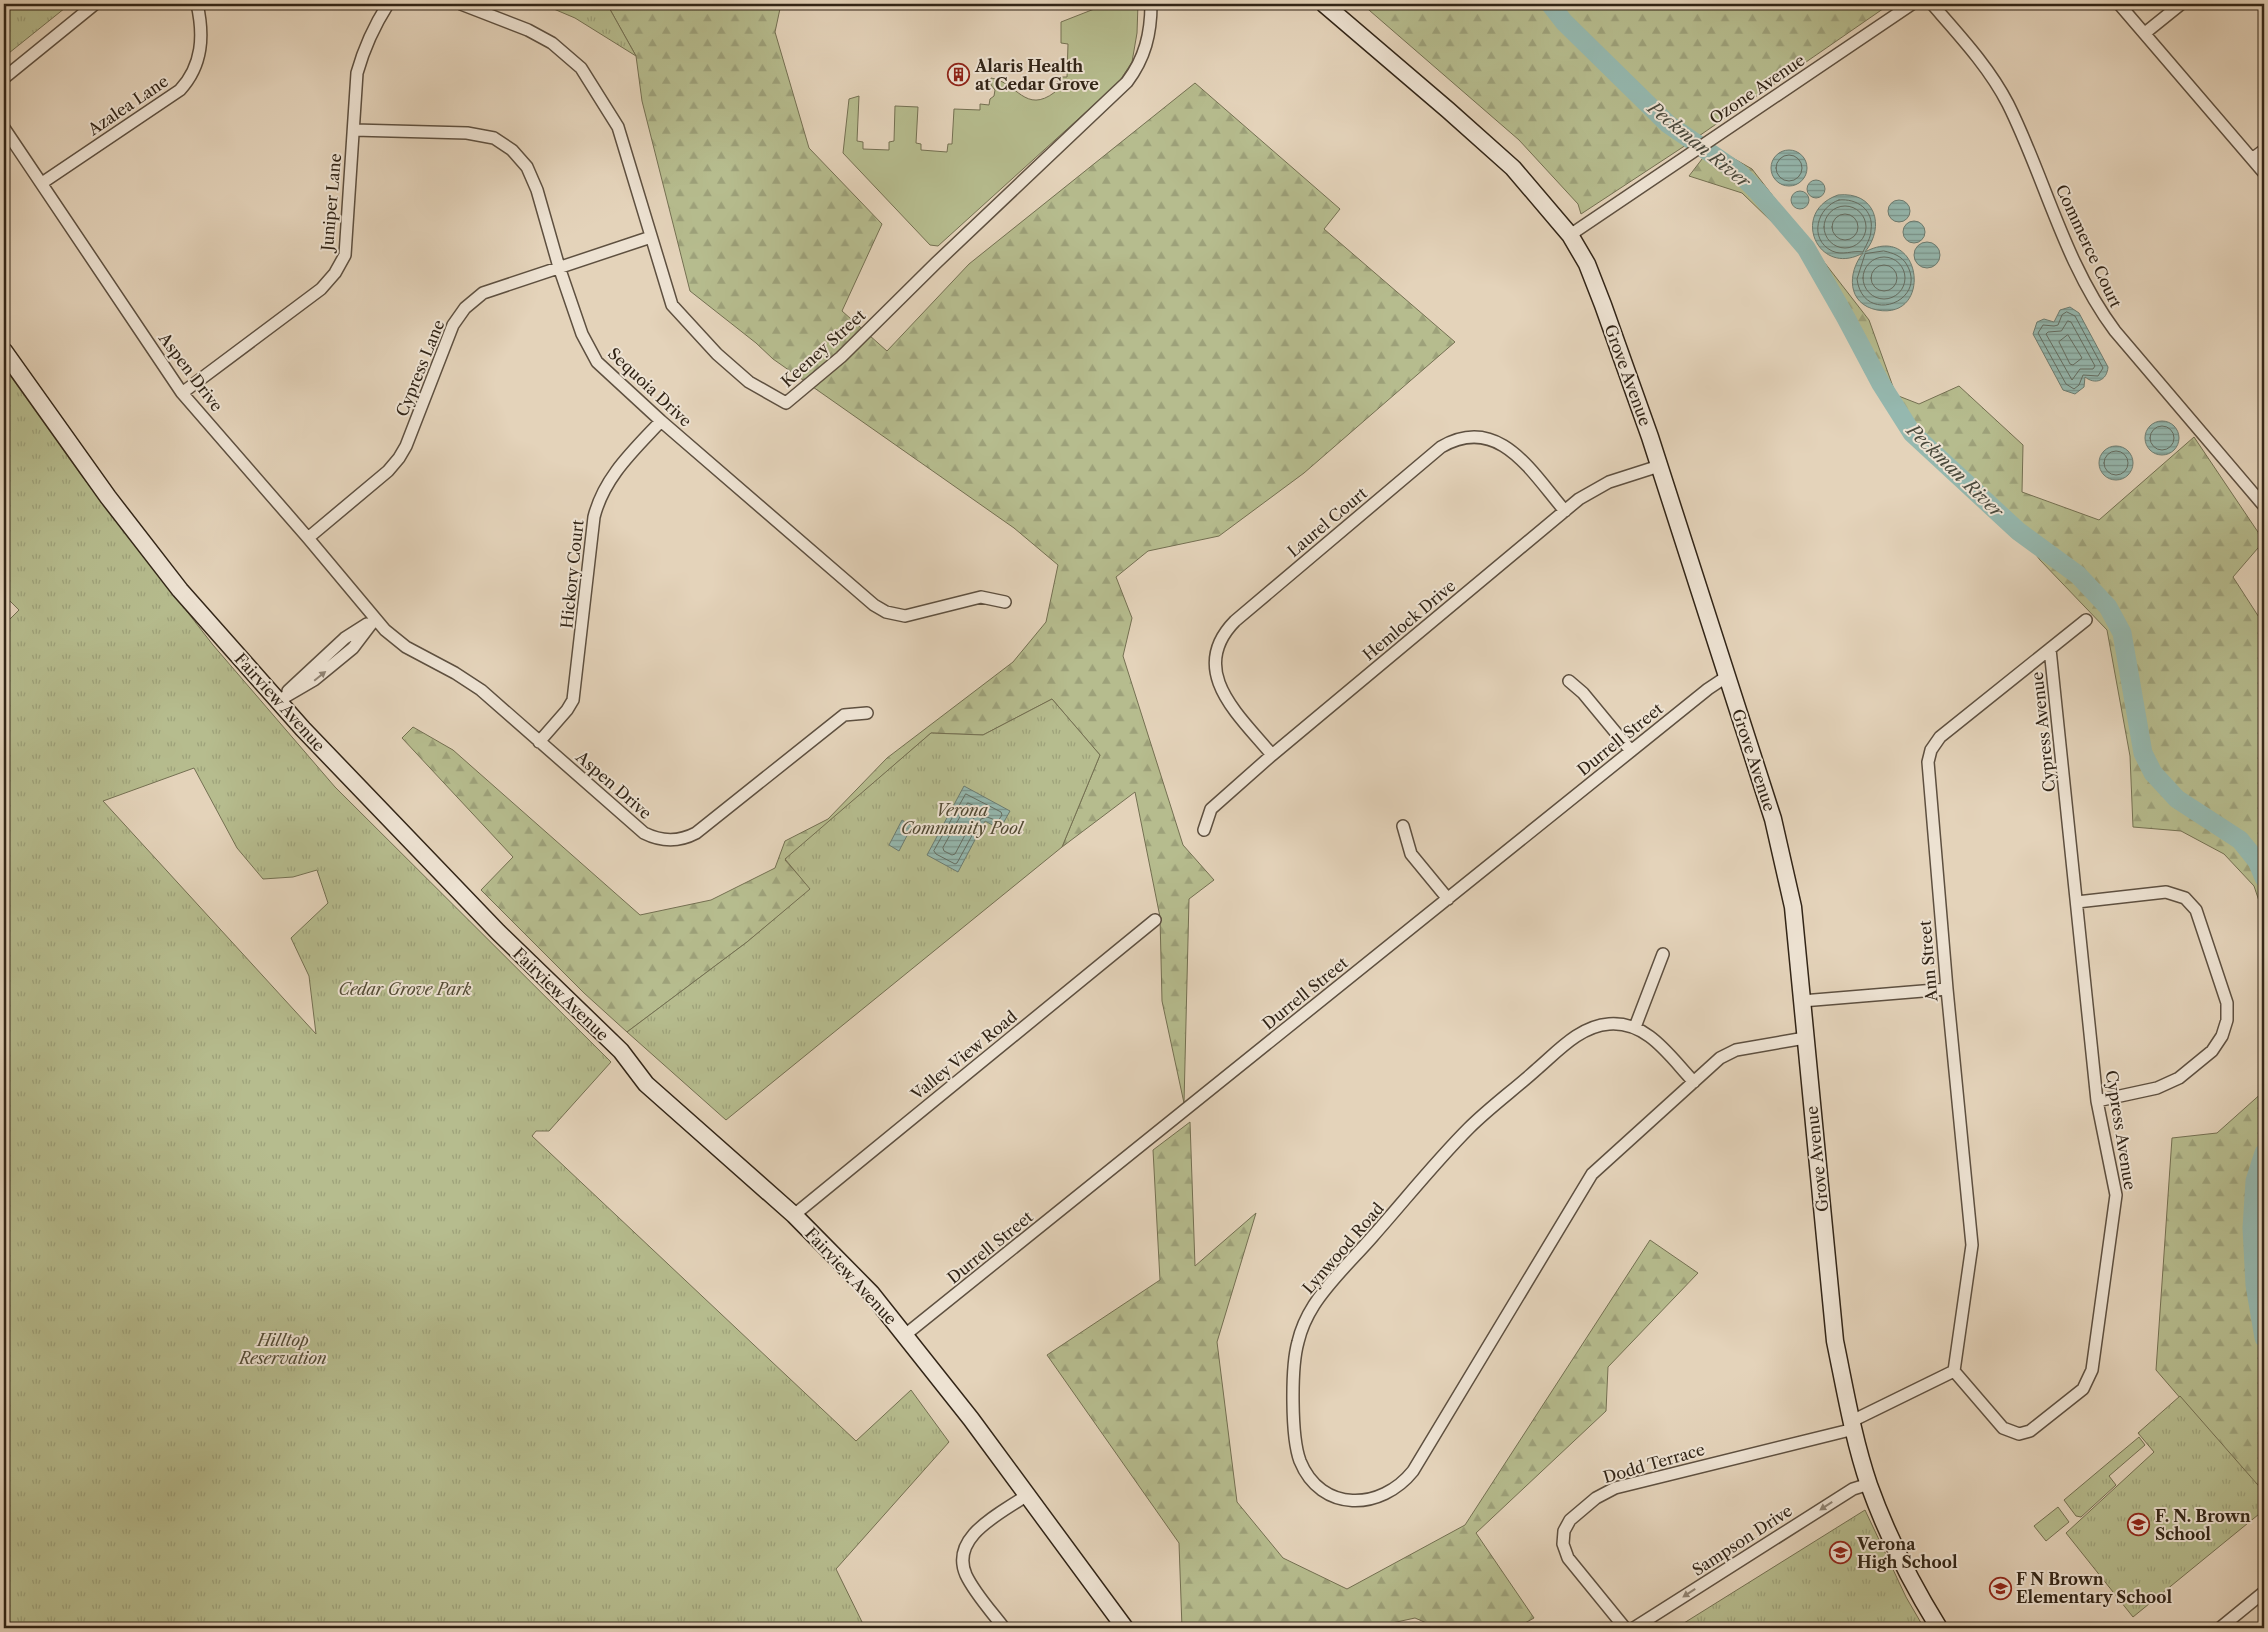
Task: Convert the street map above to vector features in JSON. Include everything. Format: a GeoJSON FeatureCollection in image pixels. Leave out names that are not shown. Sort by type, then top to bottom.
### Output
{"type":"FeatureCollection","features":[{"type":"Feature","properties":{"kind":"street"},"geometry":{"type":"LineString","coordinates":[[4,78],[95,4]]}},
{"type":"Feature","properties":{"kind":"street","name":"Azalea Lane"},"geometry":{"type":"LineString","coordinates":[[42,183],[180,90],[191,78],[198,63],[201,30],[197,4]]}},
{"type":"Feature","properties":{"kind":"street","name":"Juniper Lane"},"geometry":{"type":"LineString","coordinates":[[182,393],[321,289],[335,273],[345,255],[357,73],[374,27],[388,4]]}},
{"type":"Feature","properties":{"kind":"street","name":"Keeney Street"},"geometry":{"type":"LineString","coordinates":[[461,4],[528,30],[552,43],[589,77],[603,106],[618,127],[650,238],[672,305],[717,354],[749,382],[786,403],[842,357],[936,263],[1127,82],[1139,63],[1146,46],[1151,28],[1151,4]]}},
{"type":"Feature","properties":{"kind":"street","name":"Grove Avenue"},"geometry":{"type":"LineString","coordinates":[[1324,4],[1513,168],[1570,235],[1587,264],[1603,305],[1659,466],[1773,819],[1793,907],[1835,1341],[1853,1425],[1869,1484],[1892,1542],[1918,1594],[1938,1628]]}},
{"type":"Feature","properties":{"kind":"street","name":"Ozone Avenue"},"geometry":{"type":"LineString","coordinates":[[1570,235],[1912,4]]}},
{"type":"Feature","properties":{"kind":"street","name":"Commerce Court"},"geometry":{"type":"LineString","coordinates":[[1932,4],[1984,67],[2007,103],[2067,245],[2101,312],[2114,331],[2264,506]]}},
{"type":"Feature","properties":{"kind":"street"},"geometry":{"type":"LineString","coordinates":[[2119,4],[2264,173]]}},
{"type":"Feature","properties":{"kind":"street"},"geometry":{"type":"LineString","coordinates":[[2145,33],[2181,4]]}},
{"type":"Feature","properties":{"kind":"street","name":"Aspen Drive"},"geometry":{"type":"LineString","coordinates":[[4,128],[182,393],[308,538],[375,619],[406,647],[455,673],[480,690],[644,833],[660,840],[675,840],[696,834],[844,715],[867,713]]}},
{"type":"Feature","properties":{"kind":"street","name":"Sequoia Drive"},"geometry":{"type":"LineString","coordinates":[[354,130],[467,133],[494,138],[512,150],[527,167],[537,190],[559,267],[582,334],[592,354],[603,368],[661,421],[874,605],[886,612],[911,616],[981,596],[1005,602]]}},
{"type":"Feature","properties":{"kind":"street"},"geometry":{"type":"LineString","coordinates":[[2252,159],[2264,150]]}},
{"type":"Feature","properties":{"kind":"street","name":"Cypress Lane"},"geometry":{"type":"LineString","coordinates":[[308,538],[388,471],[399,458],[406,446],[453,325],[466,308],[483,293],[650,238]]}},
{"type":"Feature","properties":{"kind":"street","name":"Fairview Avenue"},"geometry":{"type":"LineString","coordinates":[[4,351],[108,497],[174,583],[303,729],[498,932],[621,1051],[646,1084],[794,1215],[871,1293],[906,1335],[1125,1628]]}},
{"type":"Feature","properties":{"kind":"street","name":"Hickory Court"},"geometry":{"type":"LineString","coordinates":[[539,742],[567,710],[573,700],[594,517],[600,498],[616,470],[661,421]]}},
{"type":"Feature","properties":{"kind":"street","name":"Laurel Court"},"geometry":{"type":"LineString","coordinates":[[1272,754],[1226,700],[1218,684],[1216,658],[1224,634],[1234,621],[1441,447],[1449,442],[1467,437],[1485,437],[1502,443],[1516,454],[1565,511]]}},
{"type":"Feature","properties":{"kind":"street","name":"Hemlock Drive"},"geometry":{"type":"LineString","coordinates":[[1204,830],[1211,808],[1272,754],[1565,511],[1597,488],[1659,466]]}},
{"type":"Feature","properties":{"kind":"street"},"geometry":{"type":"LineString","coordinates":[[278,700],[345,638],[375,619]]}},
{"type":"Feature","properties":{"kind":"street","name":"Ann Street"},"geometry":{"type":"LineString","coordinates":[[1954,1370],[1972,1245],[1927,768],[1929,756],[1940,738],[2086,620]]}},
{"type":"Feature","properties":{"kind":"street","name":"Cypress Avenue"},"geometry":{"type":"LineString","coordinates":[[1954,1370],[2003,1428],[2019,1434],[2030,1431],[2083,1388],[2090,1378],[2116,1195],[2097,1101],[2050,649]]}},
{"type":"Feature","properties":{"kind":"street","name":"Durrell Street"},"geometry":{"type":"LineString","coordinates":[[906,1335],[1708,689],[1726,677]]}},
{"type":"Feature","properties":{"kind":"street"},"geometry":{"type":"LineString","coordinates":[[1569,681],[1583,693],[1631,751]]}},
{"type":"Feature","properties":{"kind":"street"},"geometry":{"type":"LineString","coordinates":[[1403,826],[1412,854],[1448,899]]}},
{"type":"Feature","properties":{"kind":"street"},"geometry":{"type":"LineString","coordinates":[[2077,902],[2166,892],[2185,898],[2196,910],[2227,1003],[2225,1028],[2217,1044],[2212,1051],[2179,1078],[2157,1088],[2097,1101]]}},
{"type":"Feature","properties":{"kind":"street","name":"Valley View Road"},"geometry":{"type":"LineString","coordinates":[[794,1215],[1155,920]]}},
{"type":"Feature","properties":{"kind":"street"},"geometry":{"type":"LineString","coordinates":[[1635,1027],[1663,954]]}},
{"type":"Feature","properties":{"kind":"street"},"geometry":{"type":"LineString","coordinates":[[1802,1001],[1947,989]]}},
{"type":"Feature","properties":{"kind":"street","name":"Lynwood Road"},"geometry":{"type":"LineString","coordinates":[[1694,1082],[1653,1038],[1635,1027],[1608,1024],[1582,1032],[1469,1128],[1314,1305],[1298,1342],[1293,1371],[1297,1453],[1305,1471],[1317,1485],[1337,1497],[1360,1502],[1385,1495],[1407,1479],[1592,1174],[1694,1082],[1720,1058],[1736,1050],[1805,1038]]}},
{"type":"Feature","properties":{"kind":"street"},"geometry":{"type":"LineString","coordinates":[[1853,1425],[1954,1370]]}},
{"type":"Feature","properties":{"kind":"street","name":"Dodd Terrace"},"geometry":{"type":"LineString","coordinates":[[1625,1628],[1566,1554],[1563,1537],[1570,1520],[1596,1498],[1615,1488],[1853,1425]]}},
{"type":"Feature","properties":{"kind":"street","name":"Sampson Drive"},"geometry":{"type":"LineString","coordinates":[[1634,1628],[1852,1489],[1869,1484]]}},
{"type":"Feature","properties":{"kind":"street"},"geometry":{"type":"LineString","coordinates":[[1004,1628],[967,1576],[963,1564],[964,1551],[969,1539],[978,1530],[1027,1495]]}},
{"type":"Feature","properties":{"kind":"street"},"geometry":{"type":"LineString","coordinates":[[2220,1628],[2264,1592]]}},
{"type":"Feature","properties":{"kind":"green space"},"geometry":{"type":"Polygon","coordinates":[[[4,4],[70,4],[4,57],[4,4]]]}},
{"type":"Feature","properties":{"kind":"green space"},"geometry":{"type":"Polygon","coordinates":[[[542,4],[607,4],[636,56],[575,18],[542,4]]]}},
{"type":"Feature","properties":{"kind":"green space"},"geometry":{"type":"Polygon","coordinates":[[[607,4],[781,4],[775,32],[809,148],[882,224],[842,311],[887,351],[969,264],[1195,83],[1340,209],[1324,229],[1455,342],[1304,473],[1219,536],[1148,551],[1116,577],[1132,618],[1123,656],[1183,845],[1214,880],[1189,899],[1184,1103],[1162,1001],[1160,917],[1135,792],[1062,847],[1100,755],[1052,699],[983,735],[931,733],[785,860],[811,889],[747,942],[627,1032],[584,993],[481,890],[513,857],[402,738],[413,727],[453,750],[640,915],[711,900],[775,868],[785,841],[828,819],[887,758],[1013,662],[1046,622],[1058,565],[1014,528],[773,359],[756,343],[690,291],[642,101],[636,56],[607,4]]]}},
{"type":"Feature","properties":{"kind":"green space"},"geometry":{"type":"Polygon","coordinates":[[[1107,4],[1138,4],[1137,33],[1132,62],[1119,82],[938,246],[930,245],[843,153],[849,99],[859,96],[857,141],[863,142],[863,149],[889,150],[889,142],[894,141],[895,106],[918,107],[916,143],[921,144],[921,150],[947,152],[948,144],[952,144],[954,109],[980,110],[980,104],[989,105],[995,90],[991,85],[991,78],[1008,85],[1028,99],[1045,98],[1055,92],[1059,77],[1067,77],[1068,44],[1061,43],[1061,22],[1107,4]]]}},
{"type":"Feature","properties":{"kind":"green space"},"geometry":{"type":"Polygon","coordinates":[[[1362,4],[1890,4],[1683,147],[1581,214],[1578,204],[1519,140],[1362,4]]]}},
{"type":"Feature","properties":{"kind":"green space"},"geometry":{"type":"Polygon","coordinates":[[[1712,146],[1752,169],[1869,320],[1896,395],[1919,404],[1959,386],[2023,445],[2022,492],[2099,520],[2194,437],[2264,541],[2233,577],[2264,625],[2264,916],[2254,886],[2224,854],[2181,831],[2133,827],[2130,756],[2107,630],[2040,560],[2030,547],[1902,431],[1865,372],[1841,323],[1799,248],[1742,193],[1689,176],[1712,146]]]}},
{"type":"Feature","properties":{"kind":"green space","name":"Hilltop Reservation"},"geometry":{"type":"Polygon","coordinates":[[[4,367],[81,475],[213,645],[335,787],[611,1062],[549,1131],[536,1131],[532,1136],[856,1441],[911,1390],[949,1442],[836,1569],[865,1628],[4,1628],[4,625],[19,610],[4,595],[4,367]],[[194,768],[103,801],[316,1034],[309,976],[291,938],[328,903],[317,870],[293,877],[263,879],[237,848],[194,768]]]}},
{"type":"Feature","properties":{"kind":"green space","name":"Verona Community Pool"},"geometry":{"type":"Polygon","coordinates":[[[1052,699],[1100,755],[1062,847],[726,1120],[627,1032],[747,942],[810,889],[785,859],[931,733],[983,735],[1052,699]]]}},
{"type":"Feature","properties":{"kind":"green space"},"geometry":{"type":"Polygon","coordinates":[[[2264,1091],[2264,1495],[2156,1370],[2172,1138],[2217,1133],[2264,1091]]]}},
{"type":"Feature","properties":{"kind":"green space"},"geometry":{"type":"Polygon","coordinates":[[[1190,1122],[1195,1266],[1256,1213],[1217,1342],[1237,1502],[1283,1558],[1347,1589],[1465,1525],[1650,1240],[1698,1273],[1608,1367],[1606,1411],[1476,1533],[1534,1618],[1516,1628],[1438,1628],[1415,1618],[1392,1623],[1384,1628],[1182,1628],[1179,1543],[1047,1355],[1160,1280],[1153,1150],[1190,1122]]]}},
{"type":"Feature","properties":{"kind":"green space"},"geometry":{"type":"Polygon","coordinates":[[[2180,1396],[2264,1492],[2264,1510],[2133,1617],[2066,1533],[2154,1452],[2138,1433],[2180,1396]]]}},
{"type":"Feature","properties":{"kind":"green space"},"geometry":{"type":"Polygon","coordinates":[[[2139,1437],[2145,1445],[2109,1476],[2116,1485],[2081,1517],[2076,1516],[2064,1500],[2139,1437]]]}},
{"type":"Feature","properties":{"kind":"green space"},"geometry":{"type":"Polygon","coordinates":[[[2058,1507],[2069,1522],[2046,1541],[2034,1526],[2058,1507]]]}},
{"type":"Feature","properties":{"kind":"green space","name":"Verona High School"},"geometry":{"type":"Polygon","coordinates":[[[1865,1510],[1906,1597],[1924,1628],[1676,1628],[1865,1510]]]}},
{"type":"Feature","properties":{"kind":"water"},"geometry":{"type":"Polygon","coordinates":[[[1789,150],[1796,151],[1802,155],[1806,161],[1806,175],[1802,181],[1796,185],[1789,186],[1782,185],[1776,181],[1772,175],[1771,168],[1772,161],[1776,155],[1782,151],[1789,150]]]}},
{"type":"Feature","properties":{"kind":"water"},"geometry":{"type":"Polygon","coordinates":[[[1816,180],[1822,183],[1825,189],[1822,195],[1816,198],[1810,195],[1807,189],[1810,183],[1816,180]]]}},
{"type":"Feature","properties":{"kind":"water"},"geometry":{"type":"Polygon","coordinates":[[[1796,191],[1804,191],[1809,196],[1807,207],[1796,209],[1791,204],[1791,196],[1796,191]]]}},
{"type":"Feature","properties":{"kind":"water"},"geometry":{"type":"Polygon","coordinates":[[[1838,195],[1851,195],[1861,199],[1868,204],[1873,212],[1875,232],[1865,252],[1884,246],[1899,250],[1909,260],[1914,274],[1913,288],[1907,301],[1895,309],[1877,310],[1867,307],[1855,295],[1852,278],[1863,253],[1847,258],[1833,257],[1822,250],[1815,240],[1813,227],[1815,215],[1823,203],[1838,195]]]}},
{"type":"Feature","properties":{"kind":"water"},"geometry":{"type":"Polygon","coordinates":[[[1899,200],[1907,203],[1910,211],[1907,219],[1899,222],[1891,219],[1888,211],[1891,203],[1899,200]]]}},
{"type":"Feature","properties":{"kind":"water"},"geometry":{"type":"Polygon","coordinates":[[[1910,221],[1918,221],[1925,228],[1925,236],[1918,243],[1910,243],[1903,236],[1903,228],[1910,221]]]}},
{"type":"Feature","properties":{"kind":"water"},"geometry":{"type":"Polygon","coordinates":[[[1927,242],[1936,246],[1940,255],[1936,264],[1927,268],[1918,264],[1914,255],[1918,246],[1927,242]]]}},
{"type":"Feature","properties":{"kind":"water"},"geometry":{"type":"Polygon","coordinates":[[[2070,307],[2079,313],[2108,367],[2105,376],[2100,380],[2093,381],[2085,377],[2084,387],[2075,394],[2063,390],[2033,334],[2037,322],[2044,319],[2054,322],[2060,310],[2070,307]]]}},
{"type":"Feature","properties":{"kind":"water"},"geometry":{"type":"Polygon","coordinates":[[[2162,421],[2174,426],[2179,438],[2174,450],[2162,455],[2150,450],[2145,438],[2150,426],[2162,421]]]}},
{"type":"Feature","properties":{"kind":"water"},"geometry":{"type":"Polygon","coordinates":[[[2116,446],[2128,451],[2133,463],[2128,475],[2116,480],[2104,475],[2099,463],[2104,451],[2116,446]]]}},
{"type":"Feature","properties":{"kind":"water"},"geometry":{"type":"Polygon","coordinates":[[[964,786],[1010,811],[1000,829],[985,821],[958,872],[927,855],[964,786]]]}},
{"type":"Feature","properties":{"kind":"water"},"geometry":{"type":"Polygon","coordinates":[[[902,820],[912,826],[899,851],[889,845],[902,820]]]}},
{"type":"Feature","properties":{"kind":"waterway","name":"Peckman River"},"geometry":{"type":"LineString","coordinates":[[1550,4],[1564,22],[1668,124],[1738,172],[1806,248],[1881,384],[1912,433],[2018,531],[2078,575],[2108,607],[2122,633],[2143,753],[2153,773],[2177,799],[2240,840],[2257,861],[2264,878]]}},
{"type":"Feature","properties":{"kind":"waterway","name":"Peckman River"},"geometry":{"type":"LineString","coordinates":[[2264,1153],[2255,1181],[2252,1228],[2255,1285],[2264,1338]]}},
{"type":"Feature","properties":{"kind":"place","name":"Alaris Health at Cedar Grove"},"geometry":{"type":"Point","coordinates":[959,75]}},
{"type":"Feature","properties":{"kind":"place","name":"F. N. Brown School"},"geometry":{"type":"Point","coordinates":[2139,1525]}},
{"type":"Feature","properties":{"kind":"place","name":"Verona High School"},"geometry":{"type":"Point","coordinates":[1841,1553]}},
{"type":"Feature","properties":{"kind":"place","name":"F N Brown Elementary School"},"geometry":{"type":"Point","coordinates":[2000,1588]}},
{"type":"Feature","properties":{"kind":"park label","name":"Cedar Grove Park"},"geometry":{"type":"Point","coordinates":[405,989]}}]}
